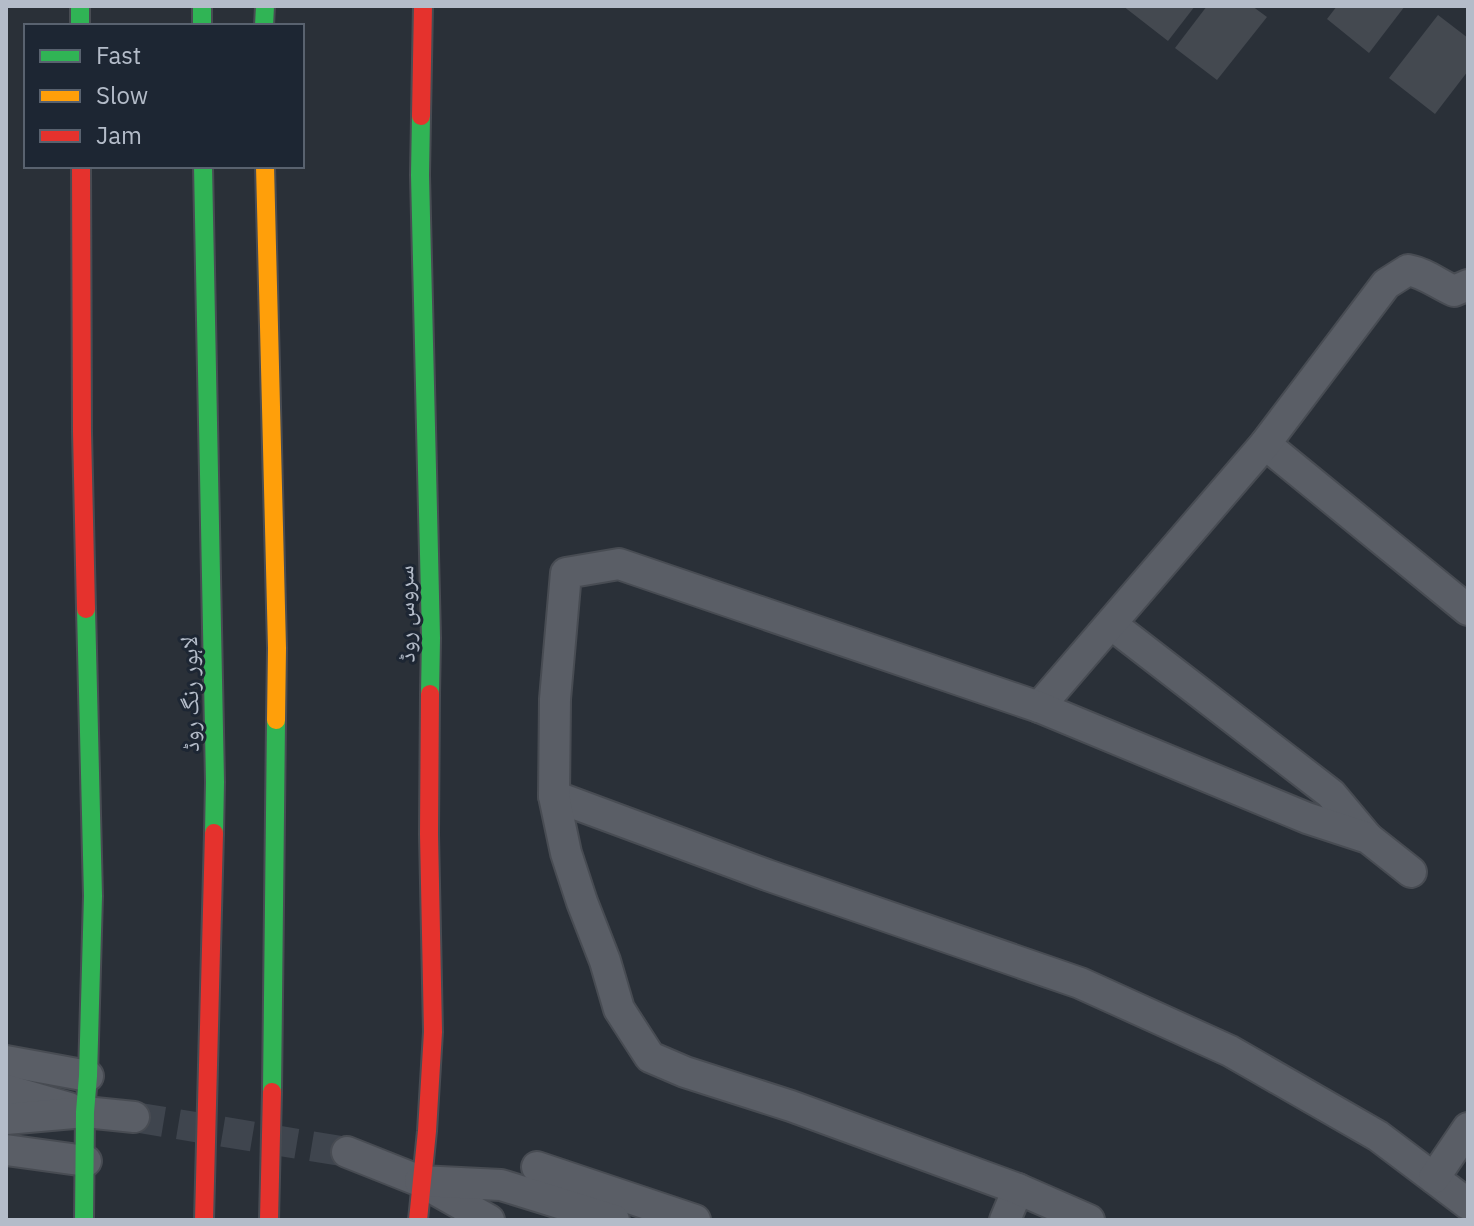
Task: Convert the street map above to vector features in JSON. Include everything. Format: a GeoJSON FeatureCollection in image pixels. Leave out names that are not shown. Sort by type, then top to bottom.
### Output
{"type":"FeatureCollection","features":[{"type":"Feature","properties":{"kind":"main road","name":"سروس روڈ"},"geometry":{"type":"LineString","coordinates":[[418,1220],[433,1032],[429,834],[431,638],[420,175],[423,6]]}},
{"type":"Feature","properties":{"kind":"main road"},"geometry":{"type":"LineString","coordinates":[[81,168],[82,432],[93,896],[84,1220]]}},
{"type":"Feature","properties":{"kind":"main road","name":"لاہور رنگ روڈ"},"geometry":{"type":"LineString","coordinates":[[203,168],[215,782],[204,1220]]}},
{"type":"Feature","properties":{"kind":"main road"},"geometry":{"type":"LineString","coordinates":[[265,168],[277,648],[269,1220]]}},
{"type":"Feature","properties":{"kind":"street"},"geometry":{"type":"LineString","coordinates":[[1039,707],[1265,444],[1386,284],[1408,270],[1420,272],[1454,291],[1468,285]]}},
{"type":"Feature","properties":{"kind":"street"},"geometry":{"type":"LineString","coordinates":[[1265,444],[1468,610]]}},
{"type":"Feature","properties":{"kind":"street"},"geometry":{"type":"LineString","coordinates":[[1089,1220],[1018,1189],[650,1057],[619,1009],[566,853],[554,796],[555,699],[566,573],[619,564],[1039,707],[1307,818],[1368,838]]}},
{"type":"Feature","properties":{"kind":"street"},"geometry":{"type":"LineString","coordinates":[[1111,624],[1331,794],[1368,838],[1411,872]]}},
{"type":"Feature","properties":{"kind":"street"},"geometry":{"type":"LineString","coordinates":[[554,796],[767,875],[1080,983],[1230,1051],[1378,1136],[1468,1204]]}},
{"type":"Feature","properties":{"kind":"street"},"geometry":{"type":"LineString","coordinates":[[6,1061],[88,1076]]}},
{"type":"Feature","properties":{"kind":"street"},"geometry":{"type":"LineString","coordinates":[[6,1090],[85,1112],[134,1117]]}},
{"type":"Feature","properties":{"kind":"street"},"geometry":{"type":"LineString","coordinates":[[6,1119],[85,1112]]}},
{"type":"Feature","properties":{"kind":"street"},"geometry":{"type":"LineString","coordinates":[[1434,1178],[1468,1128]]}},
{"type":"Feature","properties":{"kind":"street"},"geometry":{"type":"LineString","coordinates":[[6,1150],[86,1161]]}},
{"type":"Feature","properties":{"kind":"street"},"geometry":{"type":"LineString","coordinates":[[347,1152],[420,1181],[489,1220]]}},
{"type":"Feature","properties":{"kind":"street"},"geometry":{"type":"LineString","coordinates":[[537,1167],[695,1220]]}},
{"type":"Feature","properties":{"kind":"street"},"geometry":{"type":"LineString","coordinates":[[420,1181],[501,1185],[614,1220]]}},
{"type":"Feature","properties":{"kind":"street"},"geometry":{"type":"LineString","coordinates":[[1005,1220],[1018,1189]]}},
{"type":"Feature","properties":{"kind":"building"},"geometry":{"type":"Polygon","coordinates":[[[1123,6],[1195,6],[1168,41],[1123,6]]]}},
{"type":"Feature","properties":{"kind":"building"},"geometry":{"type":"Polygon","coordinates":[[[1207,6],[1252,6],[1267,17],[1217,80],[1175,48],[1207,6]]]}},
{"type":"Feature","properties":{"kind":"building"},"geometry":{"type":"Polygon","coordinates":[[[1337,6],[1405,6],[1369,53],[1327,19],[1337,6]]]}},
{"type":"Feature","properties":{"kind":"building"},"geometry":{"type":"Polygon","coordinates":[[[1438,15],[1468,38],[1468,71],[1435,114],[1389,78],[1438,15]]]}},
{"type":"Feature","properties":{"kind":"tunnel"},"geometry":{"type":"LineString","coordinates":[[134,1117],[347,1152]]}},
{"type":"Feature","properties":{"kind":"traffic: fast"},"geometry":{"type":"LineString","coordinates":[[80,6],[80,24]]}},
{"type":"Feature","properties":{"kind":"traffic: fast"},"geometry":{"type":"LineString","coordinates":[[202,6],[202,24]]}},
{"type":"Feature","properties":{"kind":"traffic: fast"},"geometry":{"type":"LineString","coordinates":[[264,24],[265,6]]}},
{"type":"Feature","properties":{"kind":"traffic: fast"},"geometry":{"type":"LineString","coordinates":[[421,116],[430,694]]}},
{"type":"Feature","properties":{"kind":"traffic: fast"},"geometry":{"type":"LineString","coordinates":[[203,168],[214,833]]}},
{"type":"Feature","properties":{"kind":"traffic: fast"},"geometry":{"type":"LineString","coordinates":[[84,1220],[93,896],[86,609]]}},
{"type":"Feature","properties":{"kind":"traffic: fast"},"geometry":{"type":"LineString","coordinates":[[272,1092],[276,720]]}},
{"type":"Feature","properties":{"kind":"traffic: slow"},"geometry":{"type":"LineString","coordinates":[[265,168],[277,648],[276,720]]}},
{"type":"Feature","properties":{"kind":"traffic: jam"},"geometry":{"type":"LineString","coordinates":[[421,116],[423,6]]}},
{"type":"Feature","properties":{"kind":"traffic: jam"},"geometry":{"type":"LineString","coordinates":[[81,168],[86,609]]}},
{"type":"Feature","properties":{"kind":"traffic: jam"},"geometry":{"type":"LineString","coordinates":[[418,1220],[433,1032],[430,694]]}},
{"type":"Feature","properties":{"kind":"traffic: jam"},"geometry":{"type":"LineString","coordinates":[[204,1220],[214,833]]}},
{"type":"Feature","properties":{"kind":"traffic: jam"},"geometry":{"type":"LineString","coordinates":[[269,1220],[272,1092]]}}]}
